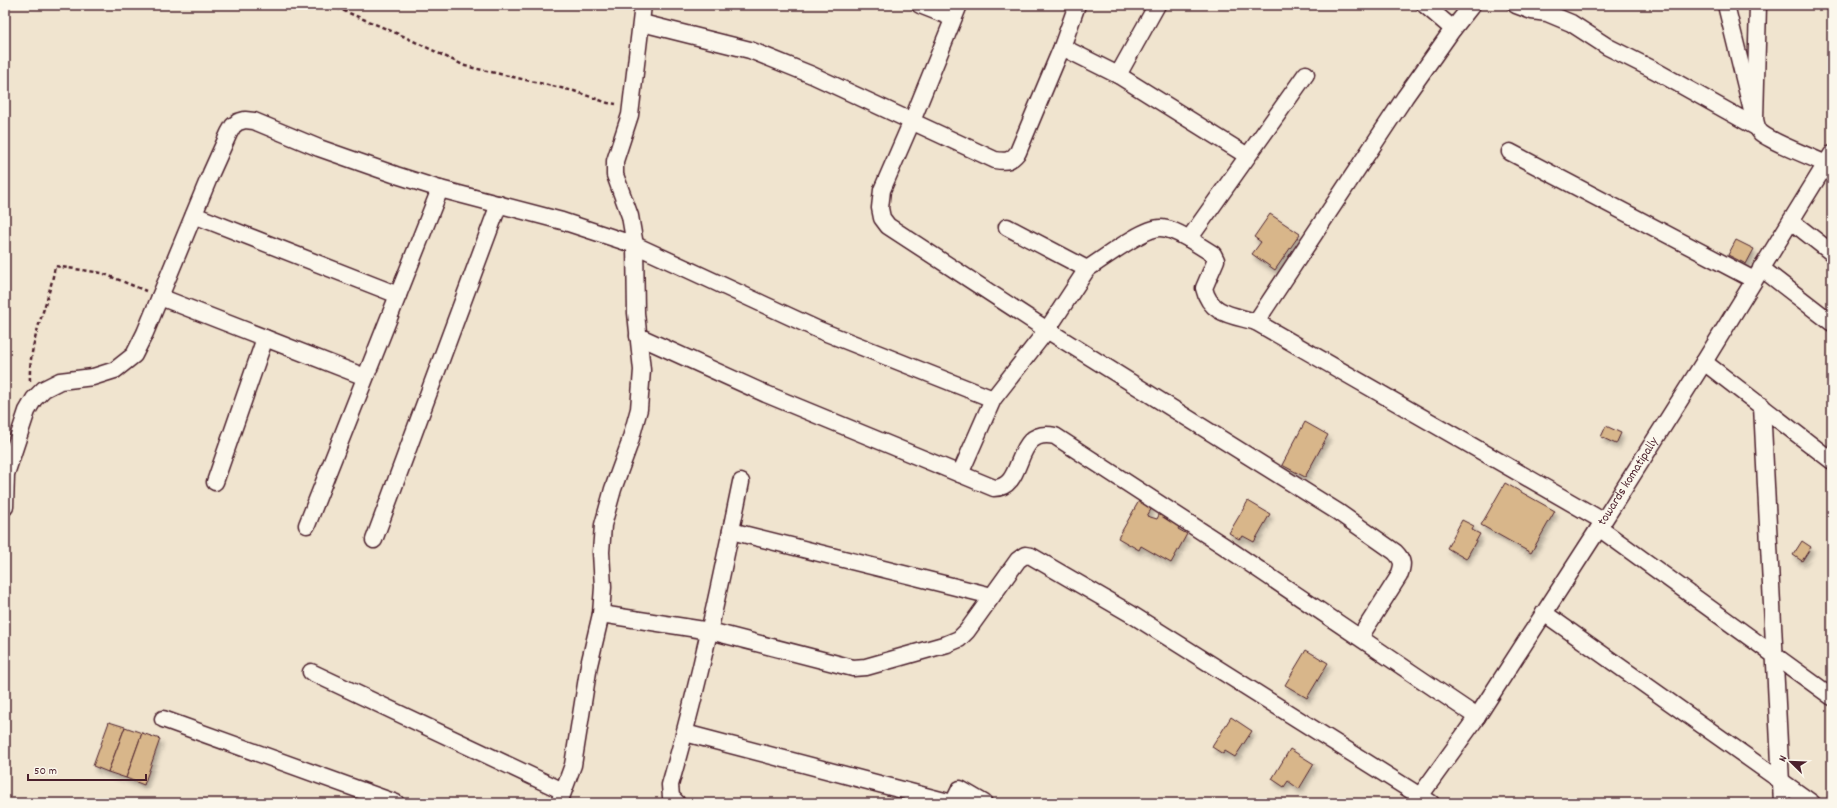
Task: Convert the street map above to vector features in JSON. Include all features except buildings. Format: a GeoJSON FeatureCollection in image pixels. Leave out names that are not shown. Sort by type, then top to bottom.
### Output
{"type":"FeatureCollection","features":[{"type":"Feature","properties":{"kind":"street"},"geometry":{"type":"LineString","coordinates":[[311,672],[561,797],[573,765],[589,665],[601,614],[603,588],[601,552],[604,524],[612,488],[629,445],[639,409],[642,370],[638,336],[635,244],[630,216],[615,175],[615,161],[623,141],[631,106],[643,5]]}},
{"type":"Feature","properties":{"kind":"street"},"geometry":{"type":"LineString","coordinates":[[920,5],[956,11],[912,121],[882,190],[880,208],[882,218],[888,226],[1047,330],[1338,512],[1395,552],[1402,559],[1403,567],[1399,576],[1360,638]]}},
{"type":"Feature","properties":{"kind":"street"},"geometry":{"type":"LineString","coordinates":[[642,23],[750,50],[812,75],[995,160],[1005,162],[1011,160],[1018,152],[1062,47],[1077,5]]}},
{"type":"Feature","properties":{"kind":"street"},"geometry":{"type":"LineString","coordinates":[[1118,75],[1157,5]]}},
{"type":"Feature","properties":{"kind":"street"},"geometry":{"type":"LineString","coordinates":[[1425,5],[1453,29]]}},
{"type":"Feature","properties":{"kind":"street"},"geometry":{"type":"LineString","coordinates":[[1256,322],[1405,97],[1453,29],[1472,5]]}},
{"type":"Feature","properties":{"kind":"street"},"geometry":{"type":"LineString","coordinates":[[1516,5],[1532,11],[1547,13],[1571,23],[1608,47],[1654,70],[1756,127],[1726,5]]}},
{"type":"Feature","properties":{"kind":"street"},"geometry":{"type":"LineString","coordinates":[[1758,5],[1755,119],[1757,128],[1761,133],[1772,140],[1829,159]]}},
{"type":"Feature","properties":{"kind":"street"},"geometry":{"type":"LineString","coordinates":[[1062,47],[1118,75],[1246,155]]}},
{"type":"Feature","properties":{"kind":"street"},"geometry":{"type":"LineString","coordinates":[[1188,239],[1246,155],[1306,74]]}},
{"type":"Feature","properties":{"kind":"street"},"geometry":{"type":"LineString","coordinates":[[5,507],[6,474],[31,403],[44,388],[60,381],[93,377],[115,370],[134,356],[145,333],[211,173],[233,126],[245,120],[254,121],[319,148],[440,189],[500,204],[635,244],[819,330],[993,399]]}},
{"type":"Feature","properties":{"kind":"street"},"geometry":{"type":"LineString","coordinates":[[1510,152],[1758,274],[1832,323]]}},
{"type":"Feature","properties":{"kind":"street","name":"towards komatipally"},"geometry":{"type":"LineString","coordinates":[[1422,800],[1601,525],[1704,362],[1829,159]]}},
{"type":"Feature","properties":{"kind":"street"},"geometry":{"type":"LineString","coordinates":[[307,525],[440,189]]}},
{"type":"Feature","properties":{"kind":"street"},"geometry":{"type":"LineString","coordinates":[[374,540],[500,204]]}},
{"type":"Feature","properties":{"kind":"street"},"geometry":{"type":"LineString","coordinates":[[194,214],[398,295]]}},
{"type":"Feature","properties":{"kind":"street"},"geometry":{"type":"LineString","coordinates":[[1791,221],[1832,253]]}},
{"type":"Feature","properties":{"kind":"street"},"geometry":{"type":"LineString","coordinates":[[1008,227],[1087,269]]}},
{"type":"Feature","properties":{"kind":"street"},"geometry":{"type":"LineString","coordinates":[[960,474],[993,399],[1047,330],[1087,269],[1144,233],[1159,228],[1171,230],[1213,254],[1216,260],[1204,288],[1211,305],[1219,311],[1256,322],[1601,525],[1832,697]]}},
{"type":"Feature","properties":{"kind":"street"},"geometry":{"type":"LineString","coordinates":[[160,297],[365,377]]}},
{"type":"Feature","properties":{"kind":"street"},"geometry":{"type":"LineString","coordinates":[[638,336],[766,394],[994,488],[1001,488],[1006,485],[1012,477],[1028,444],[1033,438],[1040,435],[1055,436],[1224,546],[1477,717]]}},
{"type":"Feature","properties":{"kind":"street"},"geometry":{"type":"LineString","coordinates":[[215,482],[265,338]]}},
{"type":"Feature","properties":{"kind":"street"},"geometry":{"type":"LineString","coordinates":[[1704,362],[1832,461]]}},
{"type":"Feature","properties":{"kind":"street"},"geometry":{"type":"LineString","coordinates":[[1762,406],[1782,803]]}},
{"type":"Feature","properties":{"kind":"street"},"geometry":{"type":"LineString","coordinates":[[677,803],[671,797],[670,785],[685,733],[710,631],[741,482]]}},
{"type":"Feature","properties":{"kind":"street"},"geometry":{"type":"LineString","coordinates":[[731,531],[992,596]]}},
{"type":"Feature","properties":{"kind":"street"},"geometry":{"type":"LineString","coordinates":[[601,614],[710,631],[853,668],[866,668],[947,644],[959,639],[1021,557],[1025,555],[1035,558],[1132,614],[1422,800]]}},
{"type":"Feature","properties":{"kind":"street"},"geometry":{"type":"LineString","coordinates":[[1544,613],[1812,803]]}},
{"type":"Feature","properties":{"kind":"street"},"geometry":{"type":"LineString","coordinates":[[163,719],[396,803]]}},
{"type":"Feature","properties":{"kind":"street"},"geometry":{"type":"LineString","coordinates":[[685,733],[952,803],[960,789],[984,803]]}},
{"type":"Feature","properties":{"kind":"path"},"geometry":{"type":"LineString","coordinates":[[330,5],[403,36],[465,66],[574,91],[608,103],[631,106]]}},
{"type":"Feature","properties":{"kind":"path"},"geometry":{"type":"LineString","coordinates":[[31,403],[30,371],[39,319],[53,278],[55,266],[102,273],[160,297]]}}]}
